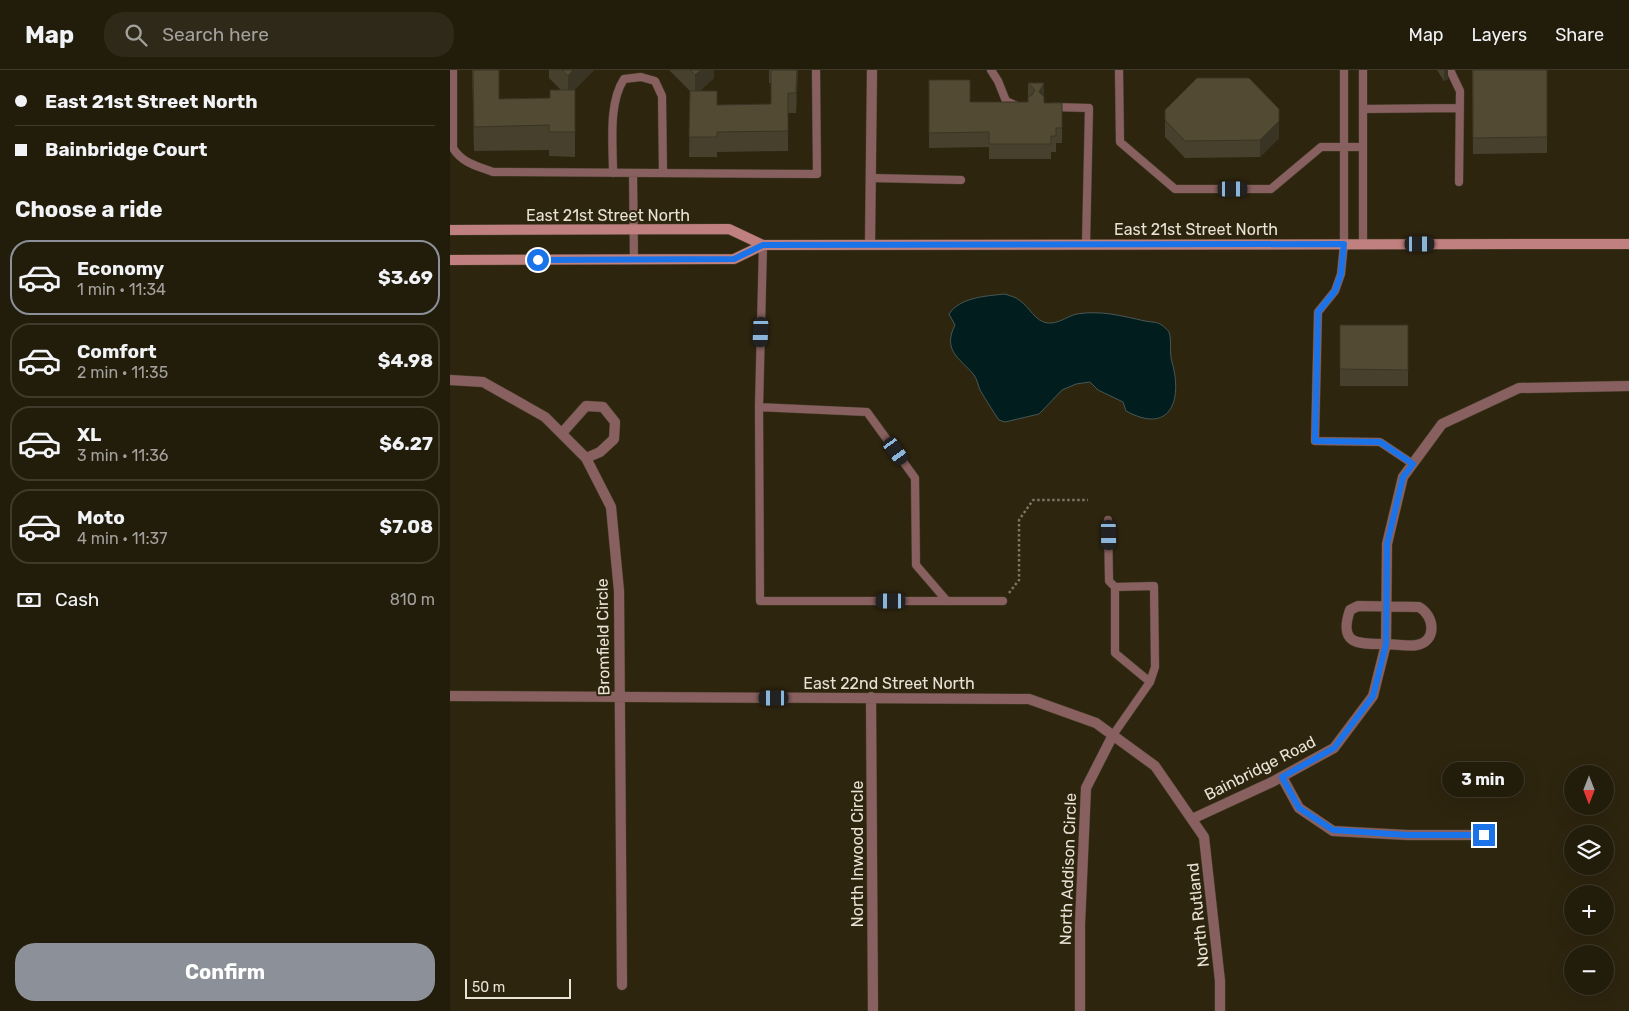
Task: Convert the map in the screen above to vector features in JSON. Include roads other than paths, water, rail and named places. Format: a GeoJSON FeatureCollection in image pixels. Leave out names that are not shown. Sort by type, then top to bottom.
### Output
{"type":"FeatureCollection","features":[{"type":"Feature","properties":{"kind":"main road","name":"East 21st Street North"},"geometry":{"type":"LineString","coordinates":[[450,230],[729,230],[763,245],[1629,244]]}},
{"type":"Feature","properties":{"kind":"main road","name":"East 21st Street North"},"geometry":{"type":"LineString","coordinates":[[450,260],[734,259],[763,245]]}},
{"type":"Feature","properties":{"kind":"street"},"geometry":{"type":"LineString","coordinates":[[870,244],[872,70]]}},
{"type":"Feature","properties":{"kind":"street","name":"Bromfield Circle"},"geometry":{"type":"LineString","coordinates":[[450,380],[483,382],[545,417],[586,458],[611,507],[619,591],[622,985]]}},
{"type":"Feature","properties":{"kind":"street","name":"Bainbridge Road"},"geometry":{"type":"LineString","coordinates":[[1192,819],[1282,777],[1334,748],[1373,696],[1386,644],[1387,544],[1403,477],[1442,424],[1519,388],[1629,386]]}},
{"type":"Feature","properties":{"kind":"street"},"geometry":{"type":"LineString","coordinates":[[562,433],[586,406],[604,407],[615,422],[614,439],[600,452],[586,458]]}},
{"type":"Feature","properties":{"kind":"street"},"geometry":{"type":"LineString","coordinates":[[1358,606],[1420,607],[1432,618],[1432,630],[1427,640],[1417,645],[1386,644],[1362,644],[1352,641],[1347,634],[1346,621],[1350,610],[1358,606]]}},
{"type":"Feature","properties":{"kind":"street","name":"East 22nd Street North"},"geometry":{"type":"LineString","coordinates":[[450,696],[1029,699],[1096,723],[1155,766],[1192,819]]}},
{"type":"Feature","properties":{"kind":"street","name":"North Inwood Circle"},"geometry":{"type":"LineString","coordinates":[[871,697],[872,1011]]}},
{"type":"Feature","properties":{"kind":"street","name":"North Addison Circle"},"geometry":{"type":"LineString","coordinates":[[1080,1011],[1080,924],[1086,788],[1113,736]]}},
{"type":"Feature","properties":{"kind":"street"},"geometry":{"type":"LineString","coordinates":[[1282,777],[1299,808],[1333,830],[1407,835],[1484,835]]}},
{"type":"Feature","properties":{"kind":"street","name":"North Rutland"},"geometry":{"type":"LineString","coordinates":[[1192,819],[1204,837],[1220,981],[1220,1011]]}},
{"type":"Feature","properties":{"kind":"lane"},"geometry":{"type":"LineString","coordinates":[[453,70],[453,148],[458,156],[470,164],[493,172],[817,174],[816,70]]}},
{"type":"Feature","properties":{"kind":"lane"},"geometry":{"type":"LineString","coordinates":[[990,70],[1006,101],[1023,106]]}},
{"type":"Feature","properties":{"kind":"lane"},"geometry":{"type":"LineString","coordinates":[[1119,70],[1120,142],[1175,189],[1271,190],[1321,147],[1363,147]]}},
{"type":"Feature","properties":{"kind":"lane"},"geometry":{"type":"LineString","coordinates":[[1344,70],[1344,244],[1341,274],[1335,291],[1318,312],[1315,441],[1380,442],[1413,464]]}},
{"type":"Feature","properties":{"kind":"lane"},"geometry":{"type":"LineString","coordinates":[[1363,70],[1363,244]]}},
{"type":"Feature","properties":{"kind":"lane"},"geometry":{"type":"LineString","coordinates":[[1450,70],[1460,91],[1460,182]]}},
{"type":"Feature","properties":{"kind":"lane"},"geometry":{"type":"LineString","coordinates":[[613,173],[614,116],[618,88],[624,79],[641,77],[655,81],[662,96],[663,173]]}},
{"type":"Feature","properties":{"kind":"lane"},"geometry":{"type":"LineString","coordinates":[[1045,107],[1089,108],[1086,244]]}},
{"type":"Feature","properties":{"kind":"lane"},"geometry":{"type":"LineString","coordinates":[[1363,109],[1460,108]]}},
{"type":"Feature","properties":{"kind":"lane"},"geometry":{"type":"LineString","coordinates":[[633,173],[634,260]]}},
{"type":"Feature","properties":{"kind":"lane"},"geometry":{"type":"LineString","coordinates":[[871,178],[961,180]]}},
{"type":"Feature","properties":{"kind":"lane"},"geometry":{"type":"LineString","coordinates":[[763,245],[759,407],[760,601],[1003,601]]}},
{"type":"Feature","properties":{"kind":"lane"},"geometry":{"type":"LineString","coordinates":[[759,407],[867,412],[915,478],[916,565],[947,601]]}},
{"type":"Feature","properties":{"kind":"lane"},"geometry":{"type":"LineString","coordinates":[[1108,520],[1109,581],[1115,587],[1115,653],[1150,682]]}},
{"type":"Feature","properties":{"kind":"lane"},"geometry":{"type":"LineString","coordinates":[[1113,736],[1150,682],[1155,667],[1154,586],[1115,587]]}},
{"type":"Feature","properties":{"kind":"water"},"geometry":{"type":"Polygon","coordinates":[[[1005,294],[1018,299],[1036,317],[1048,323],[1077,314],[1103,313],[1161,325],[1169,332],[1171,358],[1175,376],[1176,389],[1170,410],[1163,416],[1153,419],[1141,417],[1126,411],[1123,402],[1098,390],[1090,382],[1076,384],[1062,390],[1039,414],[1005,422],[999,420],[980,390],[974,375],[954,353],[951,341],[955,325],[949,314],[960,304],[974,298],[1005,294]]]}}]}
